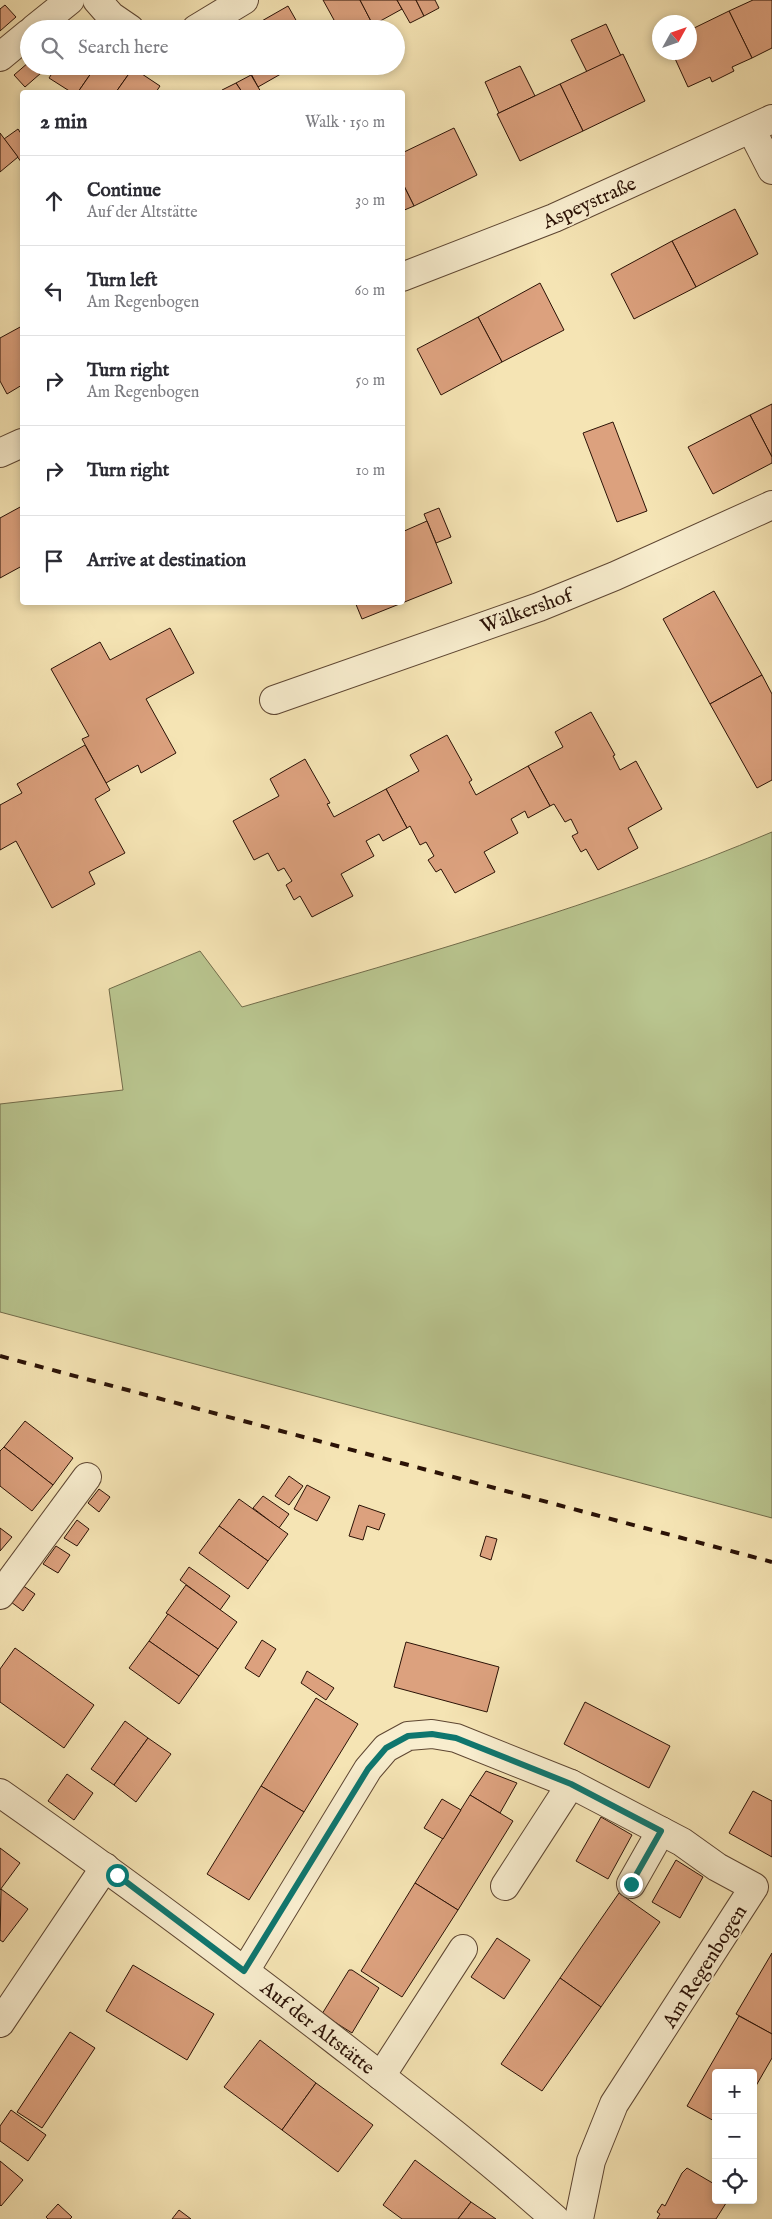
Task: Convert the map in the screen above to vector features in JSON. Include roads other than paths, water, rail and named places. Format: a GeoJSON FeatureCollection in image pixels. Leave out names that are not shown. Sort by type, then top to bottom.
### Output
{"type":"FeatureCollection","features":[{"type":"Feature","properties":{"kind":"street"},"geometry":{"type":"LineString","coordinates":[[45,20],[70,0]]}},
{"type":"Feature","properties":{"kind":"street"},"geometry":{"type":"LineString","coordinates":[[96,0],[117,20]]}},
{"type":"Feature","properties":{"kind":"street"},"geometry":{"type":"LineString","coordinates":[[211,20],[244,0]]}},
{"type":"Feature","properties":{"kind":"street"},"geometry":{"type":"LineString","coordinates":[[0,57],[20,40]]}},
{"type":"Feature","properties":{"kind":"street"},"geometry":{"type":"LineString","coordinates":[[762,124],[772,170]]}},
{"type":"Feature","properties":{"kind":"street","name":"Aspeystraße"},"geometry":{"type":"LineString","coordinates":[[405,276],[554,218],[762,124]]}},
{"type":"Feature","properties":{"kind":"street"},"geometry":{"type":"LineString","coordinates":[[0,453],[20,444]]}},
{"type":"Feature","properties":{"kind":"street","name":"Wälkershof"},"geometry":{"type":"LineString","coordinates":[[274,700],[540,607],[615,576],[772,505]]}},
{"type":"Feature","properties":{"kind":"street"},"geometry":{"type":"LineString","coordinates":[[0,1595],[87,1477]]}},
{"type":"Feature","properties":{"kind":"street","name":"Am Regenbogen"},"geometry":{"type":"LineString","coordinates":[[244,1971],[368,1769],[386,1748],[408,1736],[432,1734],[456,1738],[571,1784],[682,1842],[717,1867],[754,1887],[614,2104],[592,2162],[579,2219]]}},
{"type":"Feature","properties":{"kind":"street"},"geometry":{"type":"LineString","coordinates":[[505,1886],[571,1784]]}},
{"type":"Feature","properties":{"kind":"street","name":"Auf der Altstätte"},"geometry":{"type":"LineString","coordinates":[[0,1793],[105,1867],[381,2076],[475,2150],[555,2219]]}},
{"type":"Feature","properties":{"kind":"street"},"geometry":{"type":"LineString","coordinates":[[631,1884],[661,1831]]}},
{"type":"Feature","properties":{"kind":"street"},"geometry":{"type":"LineString","coordinates":[[0,2023],[105,1867]]}},
{"type":"Feature","properties":{"kind":"street"},"geometry":{"type":"LineString","coordinates":[[381,2076],[464,1949]]}},
{"type":"Feature","properties":{"kind":"railway"},"geometry":{"type":"LineString","coordinates":[[0,1356],[772,1562]]}}]}
